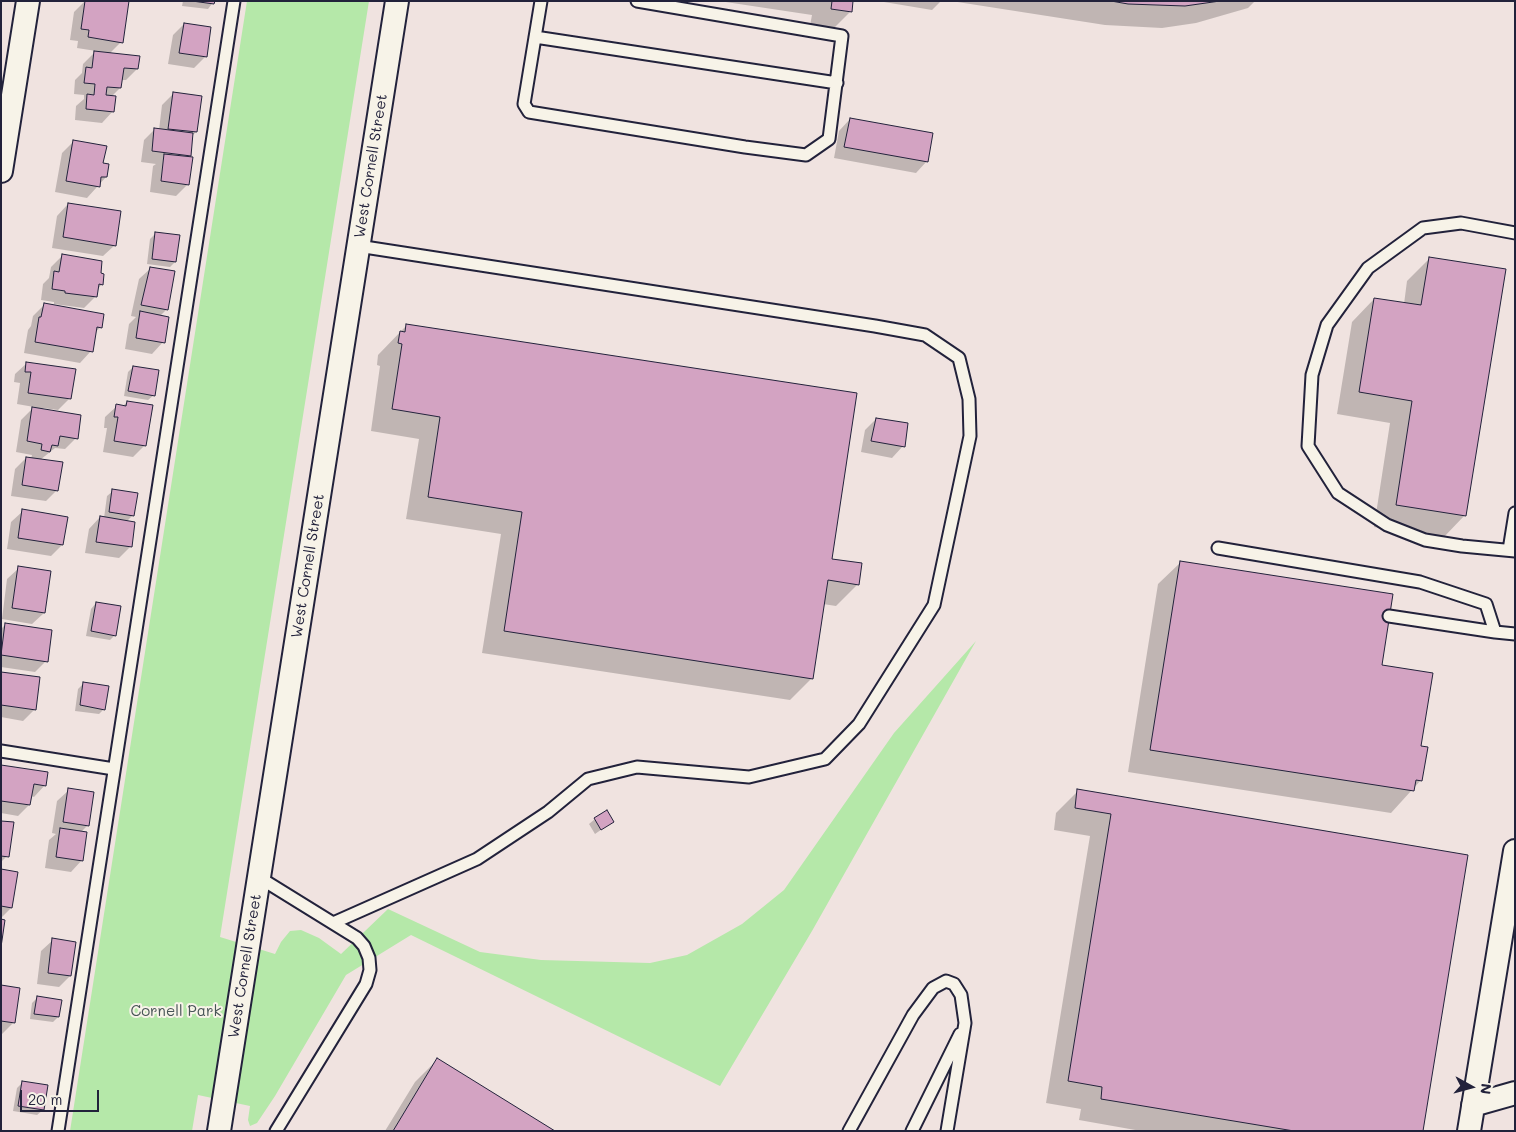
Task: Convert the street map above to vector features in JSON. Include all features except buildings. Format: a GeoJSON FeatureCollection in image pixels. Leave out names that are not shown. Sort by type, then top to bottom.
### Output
{"type":"FeatureCollection","features":[{"type":"Feature","properties":{"kind":"street"},"geometry":{"type":"LineString","coordinates":[[2,166],[28,1]]}},
{"type":"Feature","properties":{"kind":"street","name":"West Cornell Street"},"geometry":{"type":"LineString","coordinates":[[220,1131],[397,1]]}},
{"type":"Feature","properties":{"kind":"street"},"geometry":{"type":"LineString","coordinates":[[1469,1131],[1513,877],[1515,851]]}},
{"type":"Feature","properties":{"kind":"street"},"geometry":{"type":"LineString","coordinates":[[1473,1106],[1515,1093]]}},
{"type":"Feature","properties":{"kind":"lane"},"geometry":{"type":"LineString","coordinates":[[58,1131],[234,1]]}},
{"type":"Feature","properties":{"kind":"lane"},"geometry":{"type":"LineString","coordinates":[[541,1],[524,104],[529,112],[806,155],[829,140],[842,36],[637,1]]}},
{"type":"Feature","properties":{"kind":"lane"},"geometry":{"type":"LineString","coordinates":[[535,37],[837,83]]}},
{"type":"Feature","properties":{"kind":"lane"},"geometry":{"type":"LineString","coordinates":[[1515,233],[1461,223],[1422,228],[1368,268],[1327,325],[1312,375],[1308,446],[1338,493],[1387,525],[1425,540],[1462,546],[1512,550],[1515,513]]}},
{"type":"Feature","properties":{"kind":"lane"},"geometry":{"type":"LineString","coordinates":[[333,923],[476,859],[548,812],[588,778],[636,767],[749,777],[825,759],[859,724],[934,605],[970,436],[969,399],[959,358],[925,335],[358,246]]}},
{"type":"Feature","properties":{"kind":"lane"},"geometry":{"type":"LineString","coordinates":[[1218,548],[1420,582],[1486,604],[1495,632]]}},
{"type":"Feature","properties":{"kind":"lane"},"geometry":{"type":"LineString","coordinates":[[1390,616],[1515,634]]}},
{"type":"Feature","properties":{"kind":"lane"},"geometry":{"type":"LineString","coordinates":[[1,751],[114,769]]}},
{"type":"Feature","properties":{"kind":"lane"},"geometry":{"type":"LineString","coordinates":[[260,878],[357,938],[364,946],[369,958],[370,970],[366,984],[276,1131]]}},
{"type":"Feature","properties":{"kind":"lane"},"geometry":{"type":"LineString","coordinates":[[849,1131],[913,1015],[933,988],[946,981],[954,984],[962,995],[965,1023],[947,1131]]}},
{"type":"Feature","properties":{"kind":"lane"},"geometry":{"type":"LineString","coordinates":[[912,1131],[965,1023]]}},
{"type":"Feature","properties":{"kind":"green space","name":"Cornell Park"},"geometry":{"type":"Polygon","coordinates":[[[247,1],[369,1],[220,937],[275,954],[281,942],[290,931],[301,930],[319,938],[341,954],[388,909],[480,952],[541,960],[650,963],[687,955],[742,924],[784,890],[894,733],[976,641],[812,931],[720,1086],[411,935],[346,975],[275,1096],[257,1123],[250,1126],[248,1120],[250,1106],[198,1095],[192,1131],[70,1131],[247,1]]]}}]}
